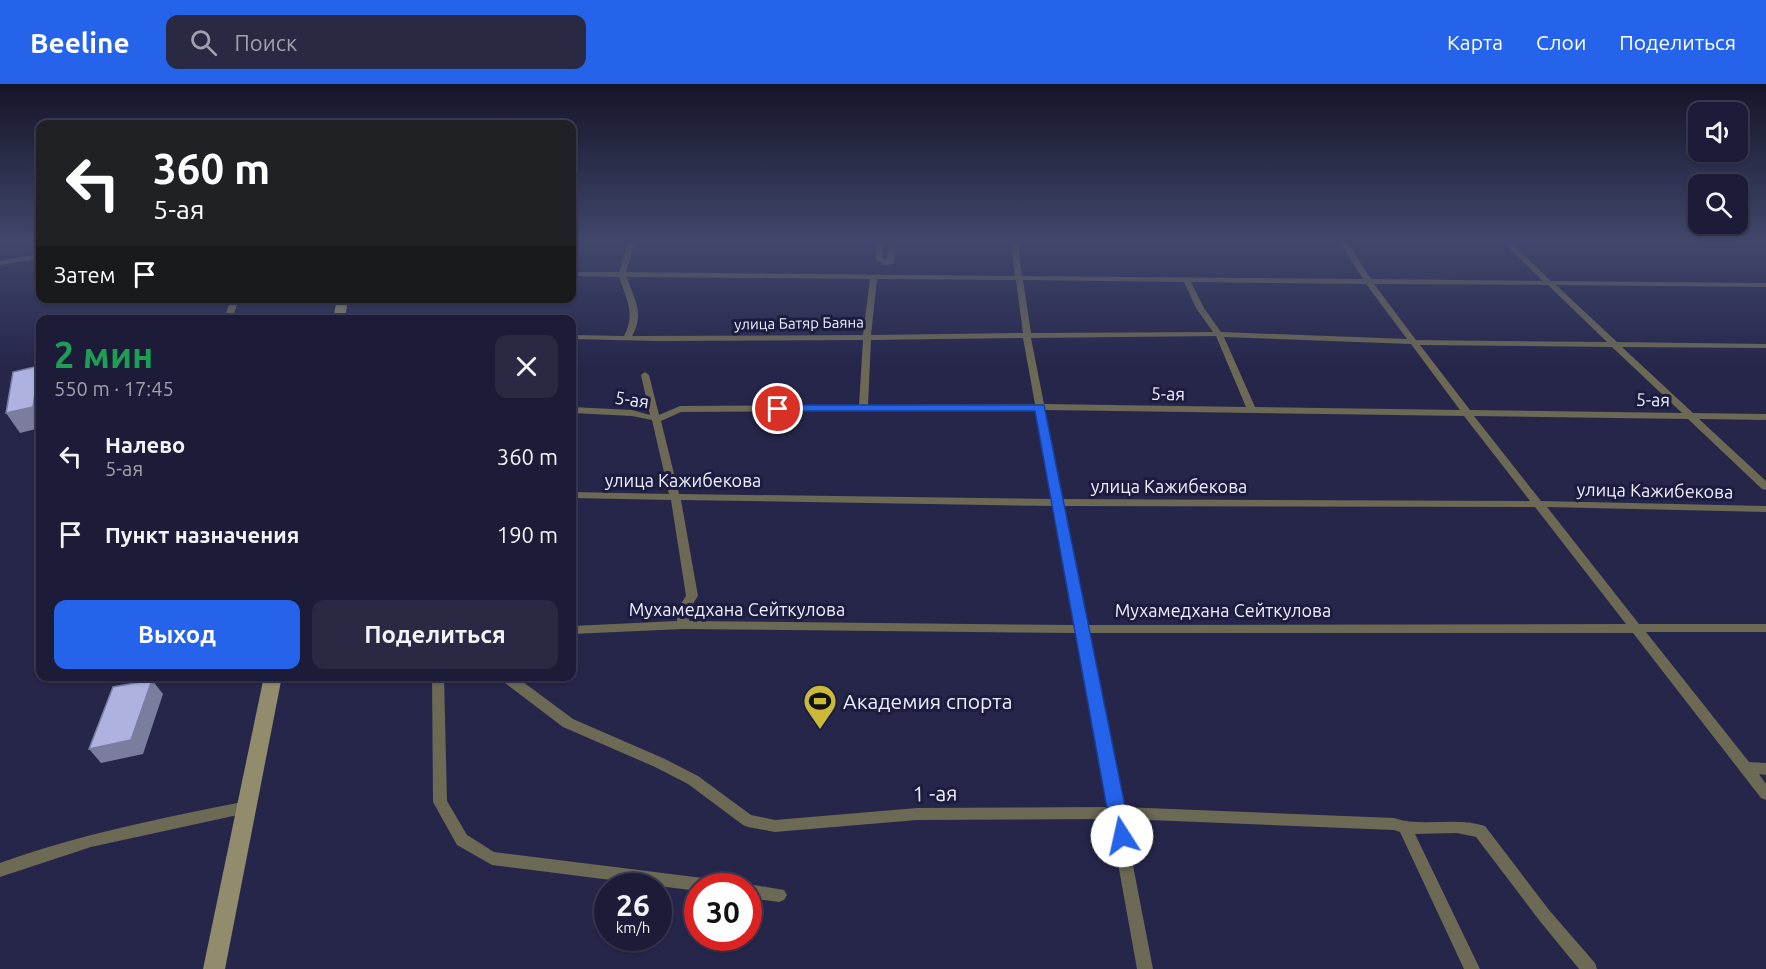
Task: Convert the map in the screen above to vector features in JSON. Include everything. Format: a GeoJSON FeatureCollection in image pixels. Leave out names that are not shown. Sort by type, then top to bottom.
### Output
{"type":"FeatureCollection","features":[{"type":"Feature","properties":{"kind":"main road"},"geometry":{"type":"LineString","coordinates":[[214,969],[272,681]]}},
{"type":"Feature","properties":{"kind":"street"},"geometry":{"type":"LineString","coordinates":[[626,283],[634,302],[635,326],[627,338]]}},
{"type":"Feature","properties":{"kind":"street"},"geometry":{"type":"LineString","coordinates":[[863,408],[867,336],[873,283]]}},
{"type":"Feature","properties":{"kind":"street"},"geometry":{"type":"LineString","coordinates":[[1018,283],[1081,629],[1118,813],[1145,969]]}},
{"type":"Feature","properties":{"kind":"street"},"geometry":{"type":"LineString","coordinates":[[1188,283],[1200,308],[1219,334],[1252,410]]}},
{"type":"Feature","properties":{"kind":"street"},"geometry":{"type":"LineString","coordinates":[[1370,283],[1537,504],[1766,794]]}},
{"type":"Feature","properties":{"kind":"street"},"geometry":{"type":"LineString","coordinates":[[1505,283],[1766,285]]}},
{"type":"Feature","properties":{"kind":"street"},"geometry":{"type":"LineString","coordinates":[[1547,284],[1766,487]]}},
{"type":"Feature","properties":{"kind":"street","name":"улица Батяр Баяна"},"geometry":{"type":"LineString","coordinates":[[576,337],[1219,334],[1416,342],[1766,346]]}},
{"type":"Feature","properties":{"kind":"street"},"geometry":{"type":"LineString","coordinates":[[645,375],[675,496],[692,596],[684,608],[683,625]]}},
{"type":"Feature","properties":{"kind":"street","name":"5-ая"},"geometry":{"type":"LineString","coordinates":[[576,410],[632,413],[657,419],[680,409],[1040,407],[1766,417]]}},
{"type":"Feature","properties":{"kind":"street","name":"улица Кажибекова"},"geometry":{"type":"LineString","coordinates":[[576,495],[1058,502],[1537,504],[1766,509]]}},
{"type":"Feature","properties":{"kind":"street","name":"Мухамедхана Сейткулова"},"geometry":{"type":"LineString","coordinates":[[576,630],[683,625],[1081,629],[1634,626],[1766,628]]}},
{"type":"Feature","properties":{"kind":"street"},"geometry":{"type":"LineString","coordinates":[[438,681],[440,802],[462,840],[492,858],[684,883]]}},
{"type":"Feature","properties":{"kind":"street","name":"1 -ая"},"geometry":{"type":"LineString","coordinates":[[510,681],[568,723],[693,780],[748,821],[776,826],[917,814],[1118,813],[1394,824],[1405,828],[1457,827],[1480,831],[1544,915],[1589,969]]}},
{"type":"Feature","properties":{"kind":"street"},"geometry":{"type":"LineString","coordinates":[[1746,768],[1766,769]]}},
{"type":"Feature","properties":{"kind":"street"},"geometry":{"type":"LineString","coordinates":[[0,870],[63,847],[247,807]]}},
{"type":"Feature","properties":{"kind":"street"},"geometry":{"type":"LineString","coordinates":[[1405,828],[1472,969]]}},
{"type":"Feature","properties":{"kind":"street"},"geometry":{"type":"LineString","coordinates":[[762,893],[779,895]]}},
{"type":"Feature","properties":{"kind":"building"},"geometry":{"type":"Polygon","coordinates":[[[36,367],[33,407],[6,413],[13,372],[36,367]]]}},
{"type":"Feature","properties":{"kind":"building"},"geometry":{"type":"Polygon","coordinates":[[[152,681],[131,740],[89,749],[113,687],[152,681]]]}},
{"type":"Feature","properties":{"kind":"place","name":"Академия спорта"},"geometry":{"type":"Point","coordinates":[820,730]}},
{"type":"Feature","properties":{"kind":"route"},"geometry":{"type":"LineString","coordinates":[[778,409],[1040,407],[1122,836]]}}]}
